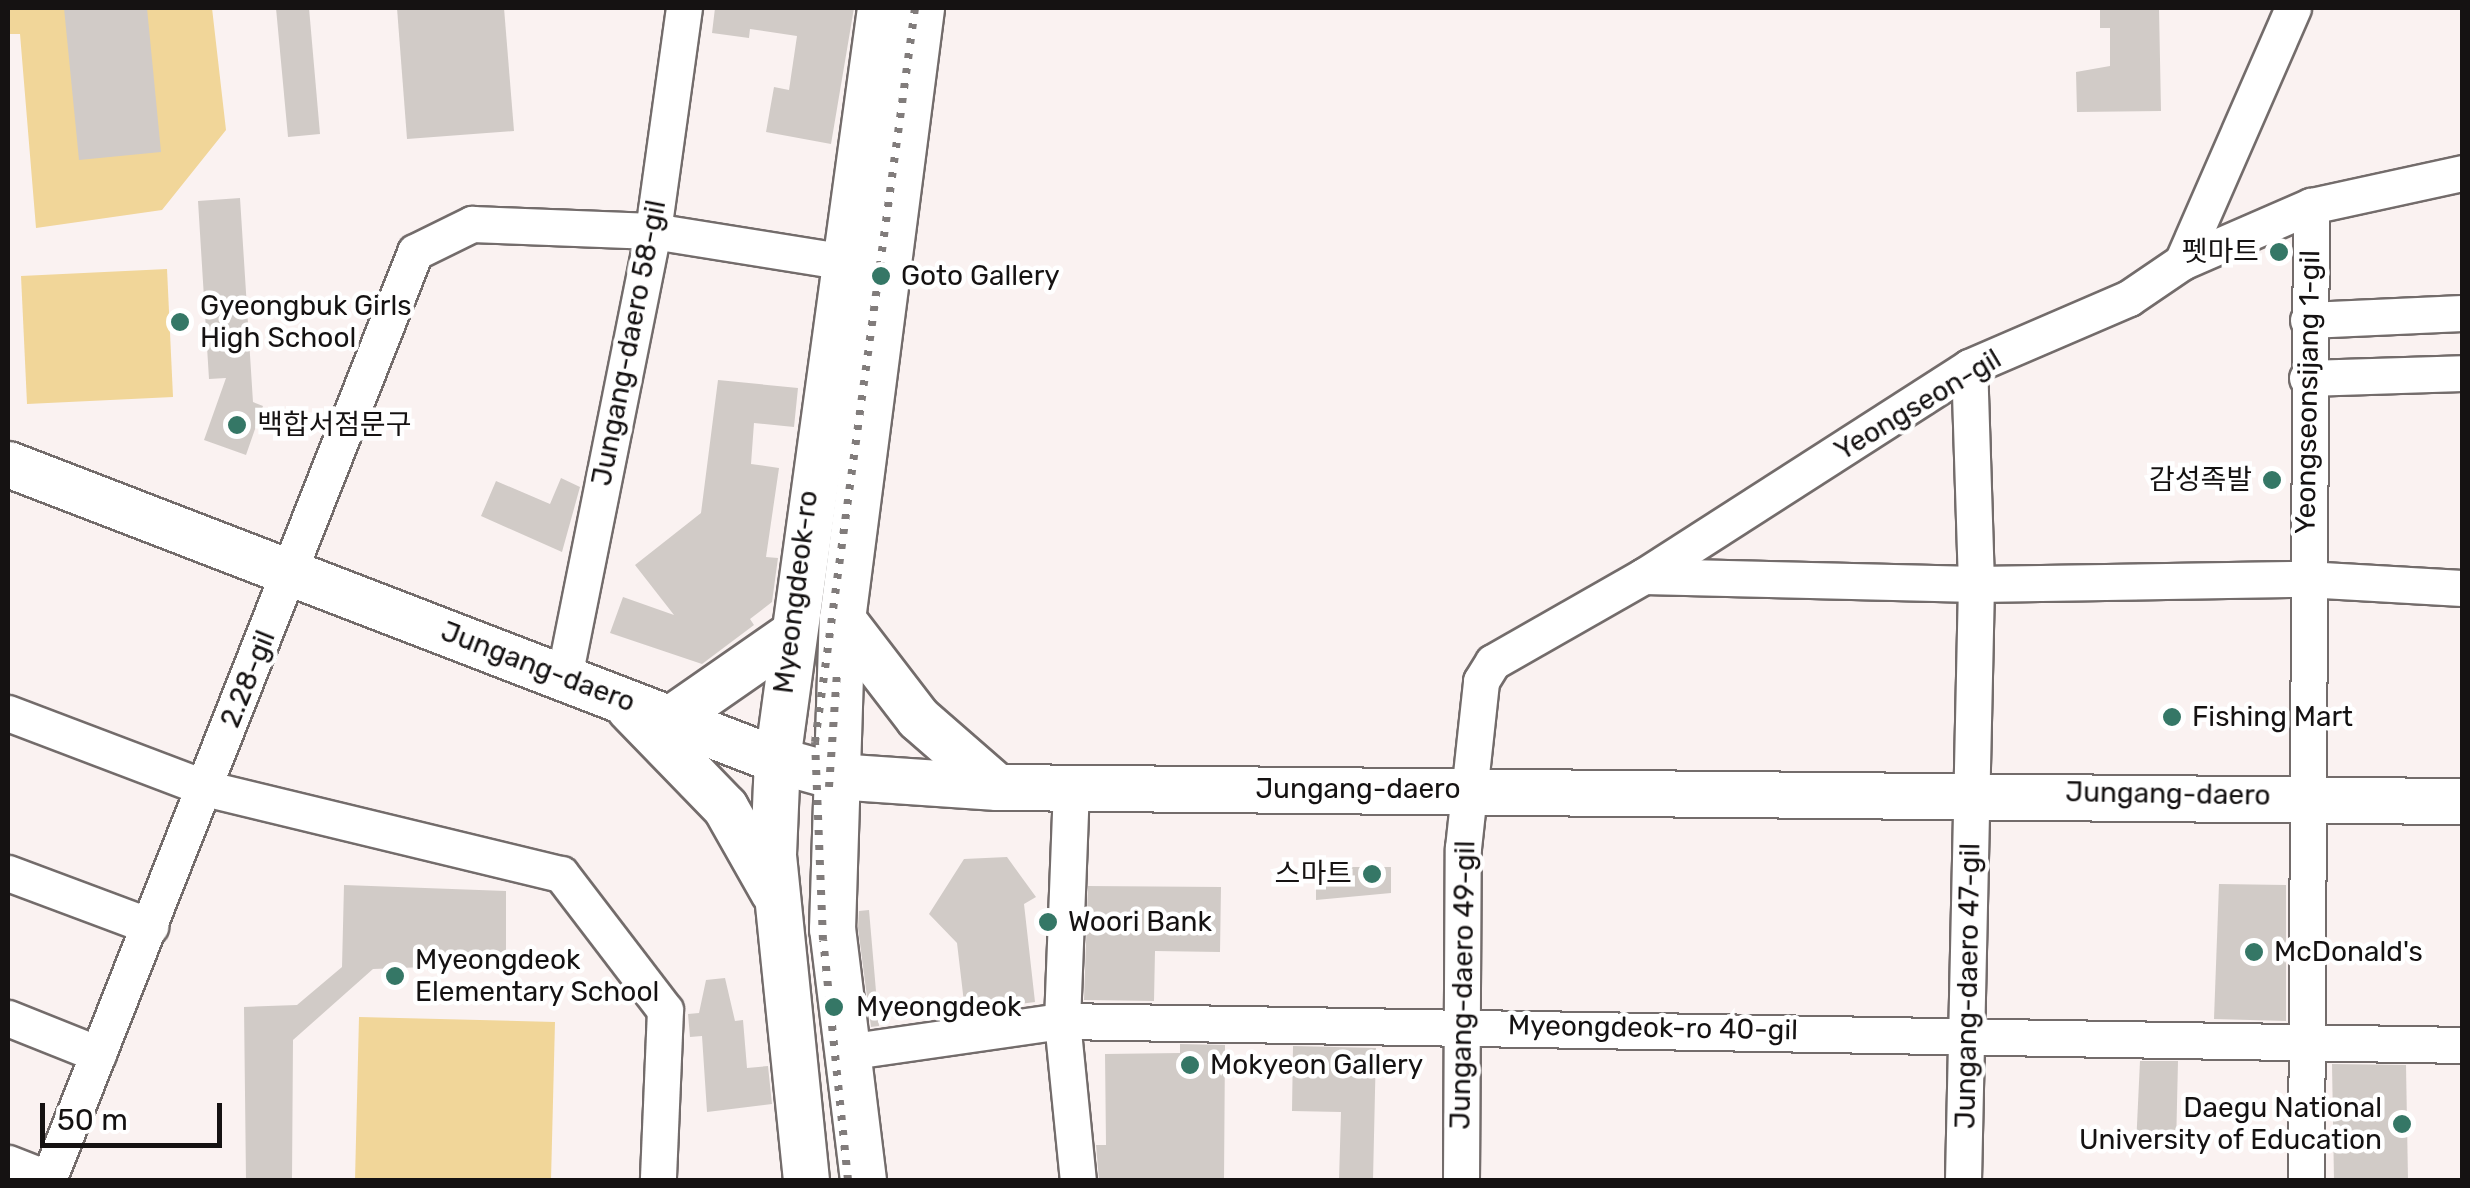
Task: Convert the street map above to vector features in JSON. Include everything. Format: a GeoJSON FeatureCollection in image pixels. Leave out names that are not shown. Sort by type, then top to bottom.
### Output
{"type":"FeatureCollection","features":[{"type":"Feature","properties":{"kind":"main road","name":"Myeongdeok-ro"},"geometry":{"type":"LineString","coordinates":[[863,1180],[832,929],[842,619],[880,8]]}},
{"type":"Feature","properties":{"kind":"main road","name":"Myeongdeok-ro"},"geometry":{"type":"LineString","coordinates":[[806,1180],[778,902],[776,760],[790,636],[864,265],[922,8]]}},
{"type":"Feature","properties":{"kind":"main road","name":"Jungang-daero"},"geometry":{"type":"LineString","coordinates":[[8,464],[292,570],[776,760],[835,776],[997,787],[2308,795],[2462,801]]}},
{"type":"Feature","properties":{"kind":"main road"},"geometry":{"type":"LineString","coordinates":[[842,619],[918,718],[997,787]]}},
{"type":"Feature","properties":{"kind":"main road"},"geometry":{"type":"LineString","coordinates":[[670,718],[790,636]]}},
{"type":"Feature","properties":{"kind":"main road"},"geometry":{"type":"LineString","coordinates":[[620,699],[725,806],[778,902]]}},
{"type":"Feature","properties":{"kind":"street","name":"Jungang-daero 58-gil"},"geometry":{"type":"LineString","coordinates":[[564,677],[653,231],[684,8]]}},
{"type":"Feature","properties":{"kind":"street"},"geometry":{"type":"LineString","coordinates":[[2182,262],[2293,8]]}},
{"type":"Feature","properties":{"kind":"street","name":"Yeongseon-gil"},"geometry":{"type":"LineString","coordinates":[[1481,681],[1494,662],[1644,576],[1969,368],[2129,298],[2182,262],[2312,206],[2462,173]]}},
{"type":"Feature","properties":{"kind":"street","name":"Yeongseonsijang 1-gil"},"geometry":{"type":"LineString","coordinates":[[2306,1180],[2308,795],[2304,579],[2312,206]]}},
{"type":"Feature","properties":{"kind":"street"},"geometry":{"type":"LineString","coordinates":[[292,570],[415,252],[472,224],[653,231],[864,265]]}},
{"type":"Feature","properties":{"kind":"street"},"geometry":{"type":"LineString","coordinates":[[2308,320],[2462,313]]}},
{"type":"Feature","properties":{"kind":"street"},"geometry":{"type":"LineString","coordinates":[[1969,368],[1976,584],[1971,792]]}},
{"type":"Feature","properties":{"kind":"street"},"geometry":{"type":"LineString","coordinates":[[2308,378],[2462,372]]}},
{"type":"Feature","properties":{"kind":"street","name":"2.28-gil"},"geometry":{"type":"LineString","coordinates":[[8,1163],[48,1180],[292,570]]}},
{"type":"Feature","properties":{"kind":"street"},"geometry":{"type":"LineString","coordinates":[[1644,576],[1976,584],[2304,579],[2462,588]]}},
{"type":"Feature","properties":{"kind":"street","name":"Jungang-daero 49-gil"},"geometry":{"type":"LineString","coordinates":[[1461,1180],[1470,790],[1481,681]]}},
{"type":"Feature","properties":{"kind":"street"},"geometry":{"type":"LineString","coordinates":[[8,713],[205,788],[562,874],[665,1010],[658,1180]]}},
{"type":"Feature","properties":{"kind":"street"},"geometry":{"type":"LineString","coordinates":[[1071,788],[1062,1020],[1078,1180]]}},
{"type":"Feature","properties":{"kind":"street","name":"Jungang-daero 47-gil"},"geometry":{"type":"LineString","coordinates":[[1964,1180],[1971,792]]}},
{"type":"Feature","properties":{"kind":"street"},"geometry":{"type":"LineString","coordinates":[[8,873],[150,926]]}},
{"type":"Feature","properties":{"kind":"street"},"geometry":{"type":"LineString","coordinates":[[8,1018],[98,1054]]}},
{"type":"Feature","properties":{"kind":"street","name":"Myeongdeok-ro 40-gil"},"geometry":{"type":"LineString","coordinates":[[846,1052],[1062,1020],[1462,1024],[2462,1045]]}},
{"type":"Feature","properties":{"kind":"shaded area"},"geometry":{"type":"Polygon","coordinates":[[[8,8],[212,8],[226,130],[162,210],[36,228],[20,34],[8,34],[8,8]]]}},
{"type":"Feature","properties":{"kind":"shaded area"},"geometry":{"type":"Polygon","coordinates":[[[167,269],[173,397],[27,404],[21,276],[167,269]]]}},
{"type":"Feature","properties":{"kind":"shaded area"},"geometry":{"type":"Polygon","coordinates":[[[359,1017],[555,1022],[551,1180],[355,1180],[359,1017]]]}},
{"type":"Feature","properties":{"kind":"building"},"geometry":{"type":"Polygon","coordinates":[[[64,8],[147,8],[161,152],[79,160],[64,8]]]}},
{"type":"Feature","properties":{"kind":"building"},"geometry":{"type":"Polygon","coordinates":[[[276,8],[309,8],[320,134],[288,137],[276,8]]]}},
{"type":"Feature","properties":{"kind":"building"},"geometry":{"type":"Polygon","coordinates":[[[397,8],[504,8],[514,131],[407,139],[397,8]]]}},
{"type":"Feature","properties":{"kind":"building"},"geometry":{"type":"Polygon","coordinates":[[[715,8],[854,8],[831,144],[766,132],[774,87],[789,90],[797,36],[750,29],[749,38],[712,33],[715,8]]]}},
{"type":"Feature","properties":{"kind":"building"},"geometry":{"type":"Polygon","coordinates":[[[2100,8],[2159,8],[2161,111],[2077,112],[2076,72],[2110,66],[2110,28],[2100,28],[2100,8]]]}},
{"type":"Feature","properties":{"kind":"building"},"geometry":{"type":"Polygon","coordinates":[[[240,198],[253,402],[263,406],[246,455],[204,440],[226,378],[209,379],[198,201],[240,198]]]}},
{"type":"Feature","properties":{"kind":"building"},"geometry":{"type":"Polygon","coordinates":[[[718,380],[798,388],[794,427],[754,423],[751,464],[779,468],[766,557],[778,558],[772,602],[750,619],[754,625],[702,664],[610,633],[623,597],[674,615],[635,565],[701,513],[718,380]]]}},
{"type":"Feature","properties":{"kind":"building"},"geometry":{"type":"Polygon","coordinates":[[[561,478],[580,487],[562,552],[481,516],[496,481],[550,504],[561,478]]]}},
{"type":"Feature","properties":{"kind":"building"},"geometry":{"type":"Polygon","coordinates":[[[1007,857],[1036,897],[1024,904],[1035,1002],[965,1011],[957,943],[929,914],[964,859],[1007,857]]]}},
{"type":"Feature","properties":{"kind":"building"},"geometry":{"type":"Polygon","coordinates":[[[1316,867],[1391,867],[1391,893],[1316,900],[1316,867]]]}},
{"type":"Feature","properties":{"kind":"building","name":"McDonald's"},"geometry":{"type":"Polygon","coordinates":[[[2219,884],[2286,885],[2286,1021],[2214,1019],[2219,884]]]}},
{"type":"Feature","properties":{"kind":"building"},"geometry":{"type":"Polygon","coordinates":[[[344,885],[506,891],[506,964],[373,969],[293,1040],[292,1180],[246,1180],[244,1007],[297,1005],[342,967],[344,885]]]}},
{"type":"Feature","properties":{"kind":"building"},"geometry":{"type":"Polygon","coordinates":[[[1088,886],[1221,887],[1220,952],[1155,951],[1154,1001],[1084,1000],[1088,886]]]}},
{"type":"Feature","properties":{"kind":"building"},"geometry":{"type":"Polygon","coordinates":[[[869,910],[879,1026],[871,1027],[858,928],[859,911],[869,910]]]}},
{"type":"Feature","properties":{"kind":"building"},"geometry":{"type":"Polygon","coordinates":[[[725,978],[735,1021],[743,1020],[747,1068],[768,1066],[772,1104],[707,1112],[702,1036],[690,1037],[688,1014],[699,1013],[706,980],[725,978]]]}},
{"type":"Feature","properties":{"kind":"building"},"geometry":{"type":"Polygon","coordinates":[[[1180,1044],[1225,1045],[1224,1180],[1099,1180],[1096,1145],[1106,1145],[1105,1054],[1180,1053],[1180,1044]]]}},
{"type":"Feature","properties":{"kind":"building"},"geometry":{"type":"Polygon","coordinates":[[[1293,1046],[1376,1048],[1373,1180],[1339,1180],[1341,1112],[1292,1111],[1293,1046]]]}},
{"type":"Feature","properties":{"kind":"building"},"geometry":{"type":"Polygon","coordinates":[[[2140,1061],[2178,1061],[2176,1147],[2136,1146],[2140,1061]]]}},
{"type":"Feature","properties":{"kind":"building"},"geometry":{"type":"Polygon","coordinates":[[[2332,1064],[2406,1065],[2408,1180],[2334,1180],[2332,1064]]]}},
{"type":"Feature","properties":{"kind":"railway"},"geometry":{"type":"LineString","coordinates":[[848,1180],[823,940],[815,742],[915,8]]}},
{"type":"Feature","properties":{"kind":"railway"},"geometry":{"type":"LineString","coordinates":[[829,787],[837,672]]}},
{"type":"Feature","properties":{"kind":"place","name":"펫마트"},"geometry":{"type":"Point","coordinates":[2279,252]}},
{"type":"Feature","properties":{"kind":"place","name":"Goto Gallery"},"geometry":{"type":"Point","coordinates":[881,276]}},
{"type":"Feature","properties":{"kind":"place","name":"Gyeongbuk Girls High School"},"geometry":{"type":"Point","coordinates":[180,322]}},
{"type":"Feature","properties":{"kind":"place","name":"백합서점문구"},"geometry":{"type":"Point","coordinates":[237,425]}},
{"type":"Feature","properties":{"kind":"place","name":"감성족발"},"geometry":{"type":"Point","coordinates":[2272,480]}},
{"type":"Feature","properties":{"kind":"place","name":"Fishing Mart"},"geometry":{"type":"Point","coordinates":[2172,717]}},
{"type":"Feature","properties":{"kind":"place","name":"스마트"},"geometry":{"type":"Point","coordinates":[1372,874]}},
{"type":"Feature","properties":{"kind":"place","name":"Woori Bank"},"geometry":{"type":"Point","coordinates":[1048,922]}},
{"type":"Feature","properties":{"kind":"place","name":"McDonald's"},"geometry":{"type":"Point","coordinates":[2254,952]}},
{"type":"Feature","properties":{"kind":"place","name":"Myeongdeok Elementary School"},"geometry":{"type":"Point","coordinates":[395,976]}},
{"type":"Feature","properties":{"kind":"place","name":"Myeongdeok"},"geometry":{"type":"Point","coordinates":[834,1007]}},
{"type":"Feature","properties":{"kind":"place","name":"Mokyeon Gallery"},"geometry":{"type":"Point","coordinates":[1190,1065]}},
{"type":"Feature","properties":{"kind":"place","name":"Daegu National University of Education"},"geometry":{"type":"Point","coordinates":[2402,1124]}}]}
